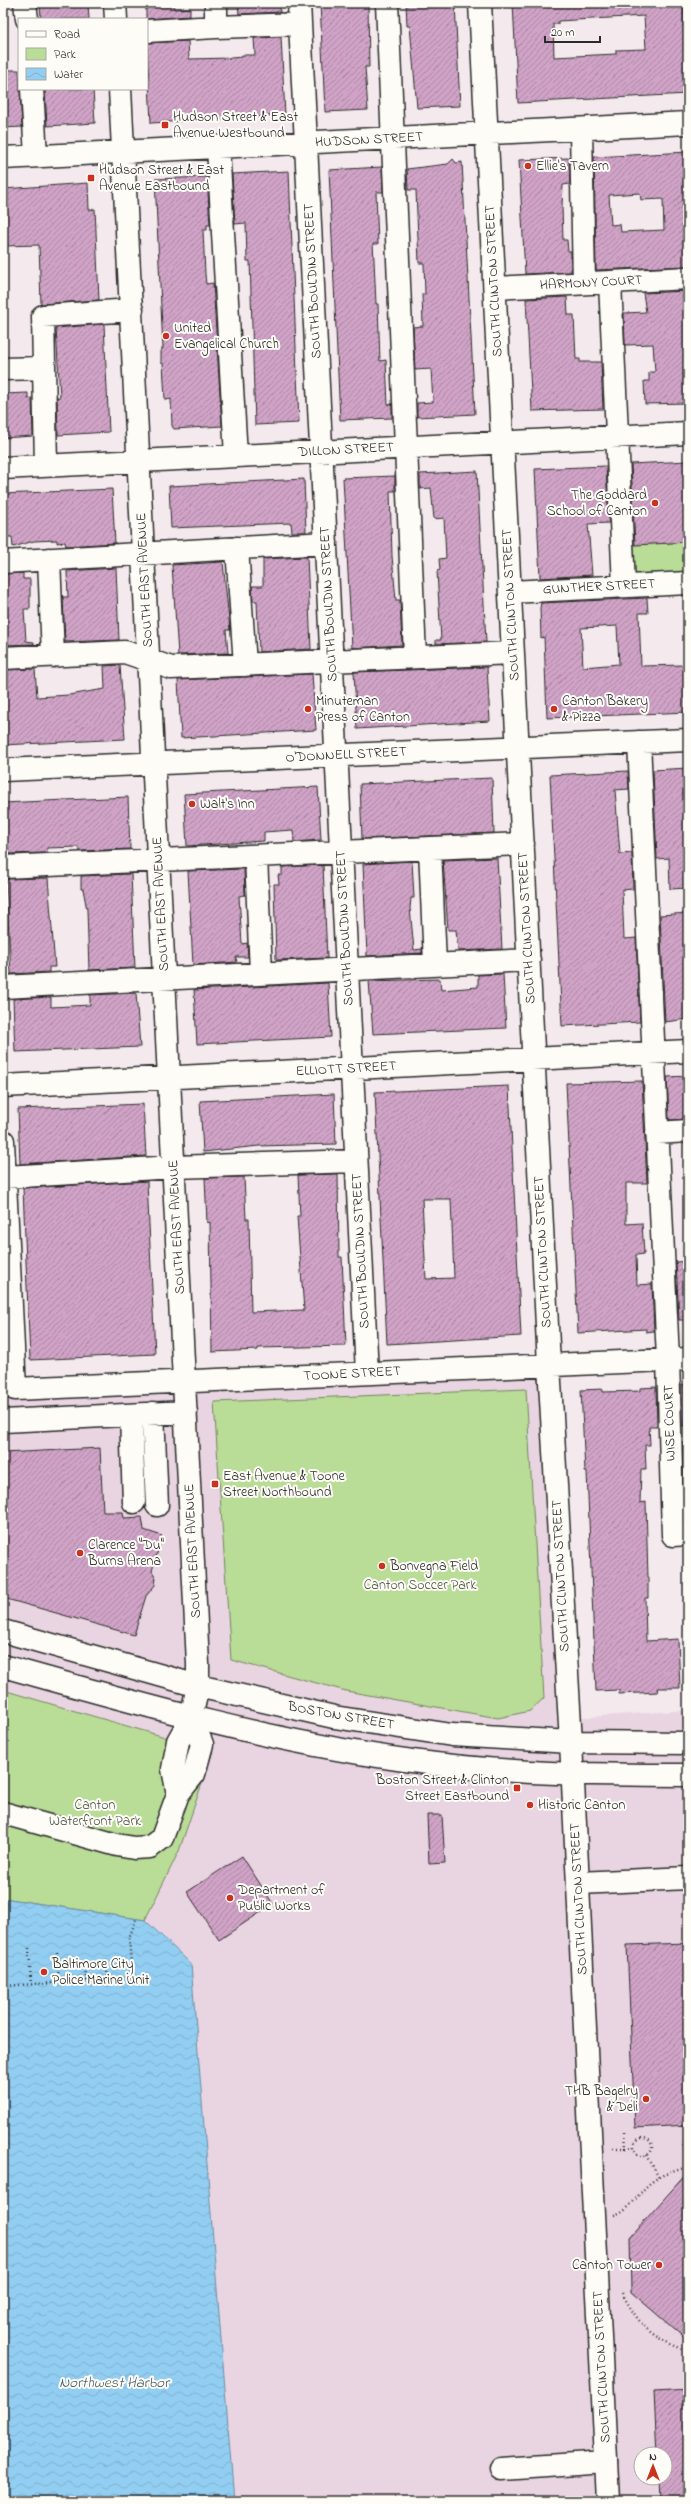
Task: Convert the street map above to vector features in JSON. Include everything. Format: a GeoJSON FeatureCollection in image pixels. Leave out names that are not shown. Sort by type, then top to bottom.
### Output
{"type":"FeatureCollection","features":[{"type":"Feature","properties":{"kind":"street"},"geometry":{"type":"LineString","coordinates":[[26,3],[27,18]]}},
{"type":"Feature","properties":{"kind":"street"},"geometry":{"type":"LineString","coordinates":[[116,3],[116,18]]}},
{"type":"Feature","properties":{"kind":"street"},"geometry":{"type":"LineString","coordinates":[[216,3],[216,27]]}},
{"type":"Feature","properties":{"kind":"street"},"geometry":{"type":"LineString","coordinates":[[387,3],[415,657]]}},
{"type":"Feature","properties":{"kind":"street","name":"SOUTH CLINTON STREET"},"geometry":{"type":"LineString","coordinates":[[480,3],[533,1060],[571,1742],[608,2501]]}},
{"type":"Feature","properties":{"kind":"street"},"geometry":{"type":"LineString","coordinates":[[148,31],[216,27],[299,14]]}},
{"type":"Feature","properties":{"kind":"street","name":"SOUTH BOULDIN STREET"},"geometry":{"type":"LineString","coordinates":[[299,14],[367,1373]]}},
{"type":"Feature","properties":{"kind":"street"},"geometry":{"type":"LineString","coordinates":[[32,90],[36,156]]}},
{"type":"Feature","properties":{"kind":"street","name":"SOUTH EAST AVENUE"},"geometry":{"type":"LineString","coordinates":[[120,90],[165,978],[198,1686],[191,1718]]}},
{"type":"Feature","properties":{"kind":"street","name":"HUDSON STREET"},"geometry":{"type":"LineString","coordinates":[[3,158],[688,123]]}},
{"type":"Feature","properties":{"kind":"street"},"geometry":{"type":"LineString","coordinates":[[581,129],[584,283]]}},
{"type":"Feature","properties":{"kind":"street"},"geometry":{"type":"LineString","coordinates":[[218,147],[236,456]]}},
{"type":"Feature","properties":{"kind":"street","name":"HARMONY COURT"},"geometry":{"type":"LineString","coordinates":[[495,288],[688,278]]}},
{"type":"Feature","properties":{"kind":"street"},"geometry":{"type":"LineString","coordinates":[[610,282],[624,586]]}},
{"type":"Feature","properties":{"kind":"street"},"geometry":{"type":"LineString","coordinates":[[46,466],[43,316],[132,310]]}},
{"type":"Feature","properties":{"kind":"street"},"geometry":{"type":"LineString","coordinates":[[3,370],[43,368]]}},
{"type":"Feature","properties":{"kind":"street","name":"DILLON STREET"},"geometry":{"type":"LineString","coordinates":[[3,468],[688,433]]}},
{"type":"Feature","properties":{"kind":"street"},"geometry":{"type":"LineString","coordinates":[[3,562],[326,543]]}},
{"type":"Feature","properties":{"kind":"street"},"geometry":{"type":"LineString","coordinates":[[237,548],[245,665]]}},
{"type":"Feature","properties":{"kind":"street"},"geometry":{"type":"LineString","coordinates":[[49,559],[52,656]]}},
{"type":"Feature","properties":{"kind":"street","name":"GUNTHER STREET"},"geometry":{"type":"LineString","coordinates":[[510,592],[688,583]]}},
{"type":"Feature","properties":{"kind":"street"},"geometry":{"type":"LineString","coordinates":[[3,658],[125,652],[171,668],[513,653]]}},
{"type":"Feature","properties":{"kind":"street","name":"O'DONNELL STREET"},"geometry":{"type":"LineString","coordinates":[[3,770],[688,740]]}},
{"type":"Feature","properties":{"kind":"street","name":"WISE COURT"},"geometry":{"type":"LineString","coordinates":[[640,742],[657,1133],[678,1359],[681,1535]]}},
{"type":"Feature","properties":{"kind":"street"},"geometry":{"type":"LineString","coordinates":[[3,868],[523,844]]}},
{"type":"Feature","properties":{"kind":"street"},"geometry":{"type":"LineString","coordinates":[[430,848],[435,964]]}},
{"type":"Feature","properties":{"kind":"street"},"geometry":{"type":"LineString","coordinates":[[256,856],[261,973]]}},
{"type":"Feature","properties":{"kind":"street"},"geometry":{"type":"LineString","coordinates":[[3,987],[529,960]]}},
{"type":"Feature","properties":{"kind":"street","name":"ELLIOTT STREET"},"geometry":{"type":"LineString","coordinates":[[3,1086],[688,1052]]}},
{"type":"Feature","properties":{"kind":"street"},"geometry":{"type":"LineString","coordinates":[[657,1133],[688,1131]]}},
{"type":"Feature","properties":{"kind":"street"},"geometry":{"type":"LineString","coordinates":[[3,1141],[4,1189],[174,1167],[356,1161]]}},
{"type":"Feature","properties":{"kind":"street","name":"TOONE STREET"},"geometry":{"type":"LineString","coordinates":[[4,1189],[15,1389],[678,1359]]}},
{"type":"Feature","properties":{"kind":"street"},"geometry":{"type":"LineString","coordinates":[[3,1421],[186,1412]]}},
{"type":"Feature","properties":{"kind":"street"},"geometry":{"type":"LineString","coordinates":[[153,1413],[157,1505]]}},
{"type":"Feature","properties":{"kind":"street"},"geometry":{"type":"LineString","coordinates":[[131,1415],[134,1502]]}},
{"type":"Feature","properties":{"kind":"street","name":"BOSTON STREET"},"geometry":{"type":"LineString","coordinates":[[3,1631],[198,1686],[334,1717],[452,1735],[571,1742],[688,1743]]}},
{"type":"Feature","properties":{"kind":"street"},"geometry":{"type":"LineString","coordinates":[[3,1666],[191,1718],[277,1738],[410,1761],[503,1771],[572,1774],[688,1775]]}},
{"type":"Feature","properties":{"kind":"street"},"geometry":{"type":"LineString","coordinates":[[3,1814],[117,1845],[134,1848],[150,1848],[162,1838],[178,1794],[194,1774],[202,1744],[191,1718]]}},
{"type":"Feature","properties":{"kind":"street"},"geometry":{"type":"LineString","coordinates":[[578,1883],[688,1878]]}},
{"type":"Feature","properties":{"kind":"street"},"geometry":{"type":"LineString","coordinates":[[501,2469],[606,2462]]}},
{"type":"Feature","properties":{"kind":"path"},"geometry":{"type":"LineString","coordinates":[[3,1986],[132,1978],[129,1938],[136,1919]]}},
{"type":"Feature","properties":{"kind":"path"},"geometry":{"type":"LineString","coordinates":[[29,1948],[31,1984]]}},
{"type":"Feature","properties":{"kind":"path"},"geometry":{"type":"LineString","coordinates":[[58,1952],[59,1983]]}},
{"type":"Feature","properties":{"kind":"path"},"geometry":{"type":"LineString","coordinates":[[85,1960],[86,1981]]}},
{"type":"Feature","properties":{"kind":"path"},"geometry":{"type":"LineString","coordinates":[[106,1960],[108,1980]]}},
{"type":"Feature","properties":{"kind":"path"},"geometry":{"type":"LineString","coordinates":[[688,2129],[688,2134]]}},
{"type":"Feature","properties":{"kind":"path"},"geometry":{"type":"LineString","coordinates":[[625,2131],[626,2148]]}},
{"type":"Feature","properties":{"kind":"path"},"geometry":{"type":"LineString","coordinates":[[634,2147],[639,2139],[647,2139],[652,2146],[647,2155]]}},
{"type":"Feature","properties":{"kind":"path"},"geometry":{"type":"LineString","coordinates":[[611,2217],[629,2207],[647,2186],[671,2170],[687,2166],[683,2143],[688,2143]]}},
{"type":"Feature","properties":{"kind":"path"},"geometry":{"type":"LineString","coordinates":[[613,2148],[634,2147]]}},
{"type":"Feature","properties":{"kind":"path"},"geometry":{"type":"LineString","coordinates":[[634,2147],[640,2156],[647,2155]]}},
{"type":"Feature","properties":{"kind":"path"},"geometry":{"type":"LineString","coordinates":[[647,2155],[660,2178]]}},
{"type":"Feature","properties":{"kind":"path"},"geometry":{"type":"LineString","coordinates":[[622,2293],[637,2321],[662,2342],[688,2351]]}},
{"type":"Feature","properties":{"kind":"shaded area"},"geometry":{"type":"Polygon","coordinates":[[[3,1256],[12,1382],[553,1363],[572,1718],[688,1710],[688,2501],[234,2501],[191,1964],[145,1920],[179,1851],[213,1751],[3,1690],[3,1256]]]}},
{"type":"Feature","properties":{"kind":"green space"},"geometry":{"type":"Polygon","coordinates":[[[688,542],[688,576],[625,579],[623,545],[688,542]]]}},
{"type":"Feature","properties":{"kind":"green space","name":"Canton Soccer Park"},"geometry":{"type":"Polygon","coordinates":[[[526,1389],[544,1698],[530,1711],[498,1718],[346,1691],[231,1660],[214,1402],[526,1389]]]}},
{"type":"Feature","properties":{"kind":"green space","name":"Canton Waterfront Park"},"geometry":{"type":"Polygon","coordinates":[[[3,1690],[213,1751],[179,1851],[145,1920],[3,1898],[3,1690]]]}},
{"type":"Feature","properties":{"kind":"water","name":"Northwest Harbor"},"geometry":{"type":"Polygon","coordinates":[[[3,1898],[145,1920],[191,1964],[234,2501],[3,2501],[3,1898]]]}},
{"type":"Feature","properties":{"kind":"building"},"geometry":{"type":"Polygon","coordinates":[[[40,3],[88,3],[89,18],[41,18],[40,3]]]}},
{"type":"Feature","properties":{"kind":"building"},"geometry":{"type":"Polygon","coordinates":[[[146,3],[174,3],[174,9],[190,8],[190,16],[146,18],[146,3]]]}},
{"type":"Feature","properties":{"kind":"building"},"geometry":{"type":"Polygon","coordinates":[[[238,3],[279,3],[280,12],[239,14],[238,3]]]}},
{"type":"Feature","properties":{"kind":"building"},"geometry":{"type":"Polygon","coordinates":[[[320,3],[368,3],[369,67],[365,67],[368,110],[325,112],[320,3]]]}},
{"type":"Feature","properties":{"kind":"building"},"geometry":{"type":"Polygon","coordinates":[[[406,3],[455,3],[460,106],[417,108],[410,26],[407,26],[406,3]]]}},
{"type":"Feature","properties":{"kind":"building"},"geometry":{"type":"Polygon","coordinates":[[[513,3],[683,3],[688,94],[518,103],[513,3]],[[644,16],[558,21],[558,24],[553,24],[554,57],[616,54],[616,50],[646,49],[644,16]]]}},
{"type":"Feature","properties":{"kind":"building"},"geometry":{"type":"Polygon","coordinates":[[[281,37],[285,115],[151,123],[148,43],[188,41],[189,59],[231,58],[242,57],[242,55],[255,55],[254,38],[281,37]]]}},
{"type":"Feature","properties":{"kind":"building"},"geometry":{"type":"Polygon","coordinates":[[[3,70],[18,70],[18,90],[20,90],[22,127],[3,128],[3,70]]]}},
{"type":"Feature","properties":{"kind":"building"},"geometry":{"type":"Polygon","coordinates":[[[45,90],[93,90],[95,123],[47,126],[45,90]]]}},
{"type":"Feature","properties":{"kind":"building"},"geometry":{"type":"Polygon","coordinates":[[[688,152],[688,266],[596,270],[594,157],[688,152]],[[640,193],[609,195],[611,225],[620,224],[621,232],[664,230],[663,199],[641,200],[640,193]]]}},
{"type":"Feature","properties":{"kind":"building"},"geometry":{"type":"Polygon","coordinates":[[[569,158],[570,184],[563,185],[562,206],[563,240],[567,240],[568,251],[571,251],[571,272],[525,274],[519,160],[569,158]]]}},
{"type":"Feature","properties":{"kind":"building"},"geometry":{"type":"Polygon","coordinates":[[[453,159],[456,163],[462,162],[475,414],[417,417],[417,403],[433,402],[431,369],[415,370],[413,327],[423,326],[422,294],[425,294],[424,263],[419,263],[416,190],[408,190],[407,169],[448,164],[453,159]]]}},
{"type":"Feature","properties":{"kind":"building"},"geometry":{"type":"Polygon","coordinates":[[[382,167],[383,192],[376,192],[378,244],[373,244],[376,304],[378,304],[380,361],[386,360],[388,405],[392,404],[392,418],[340,420],[329,170],[382,167]]]}},
{"type":"Feature","properties":{"kind":"building"},"geometry":{"type":"Polygon","coordinates":[[[289,171],[299,423],[255,425],[250,261],[247,261],[246,223],[235,224],[232,174],[289,171]]]}},
{"type":"Feature","properties":{"kind":"building"},"geometry":{"type":"Polygon","coordinates":[[[207,177],[210,225],[207,225],[207,230],[203,230],[205,274],[206,284],[213,283],[222,426],[174,429],[172,426],[171,399],[165,400],[163,363],[161,363],[161,349],[163,349],[155,179],[207,177]]]}},
{"type":"Feature","properties":{"kind":"building"},"geometry":{"type":"Polygon","coordinates":[[[88,183],[89,210],[95,209],[99,300],[41,304],[39,245],[4,246],[3,189],[88,183]]]}},
{"type":"Feature","properties":{"kind":"building"},"geometry":{"type":"Polygon","coordinates":[[[688,291],[688,403],[645,404],[644,381],[649,381],[649,372],[655,372],[653,344],[625,345],[624,313],[646,312],[643,293],[688,291]]]}},
{"type":"Feature","properties":{"kind":"building"},"geometry":{"type":"Polygon","coordinates":[[[567,297],[568,315],[574,315],[576,359],[580,359],[580,362],[601,362],[603,409],[532,411],[526,299],[567,297]]]}},
{"type":"Feature","properties":{"kind":"building"},"geometry":{"type":"Polygon","coordinates":[[[104,324],[109,432],[58,435],[57,397],[60,397],[56,328],[104,324]]]}},
{"type":"Feature","properties":{"kind":"building"},"geometry":{"type":"Polygon","coordinates":[[[28,393],[28,399],[32,398],[33,436],[3,438],[3,394],[28,393]]]}},
{"type":"Feature","properties":{"kind":"building","name":"The Goddard School of Canton"},"geometry":{"type":"Polygon","coordinates":[[[688,461],[688,542],[635,545],[631,464],[688,461]]]}},
{"type":"Feature","properties":{"kind":"building"},"geometry":{"type":"Polygon","coordinates":[[[606,466],[609,523],[588,524],[592,575],[540,578],[535,469],[606,466]]]}},
{"type":"Feature","properties":{"kind":"building"},"geometry":{"type":"Polygon","coordinates":[[[477,471],[486,642],[436,644],[436,640],[441,640],[437,571],[440,570],[439,559],[446,558],[444,518],[434,519],[431,488],[420,489],[420,474],[477,471]]]}},
{"type":"Feature","properties":{"kind":"building"},"geometry":{"type":"Polygon","coordinates":[[[395,476],[395,491],[390,491],[392,556],[396,600],[400,600],[402,645],[352,648],[343,478],[395,476]]]}},
{"type":"Feature","properties":{"kind":"building"},"geometry":{"type":"Polygon","coordinates":[[[304,479],[306,532],[292,532],[291,523],[171,528],[169,486],[304,479]]]}},
{"type":"Feature","properties":{"kind":"building"},"geometry":{"type":"Polygon","coordinates":[[[112,489],[115,543],[66,546],[65,542],[57,543],[57,540],[34,541],[13,547],[12,537],[3,537],[3,494],[112,489]]]}},
{"type":"Feature","properties":{"kind":"building"},"geometry":{"type":"Polygon","coordinates":[[[307,557],[311,649],[259,652],[257,601],[253,601],[252,586],[263,586],[263,559],[307,557]]]}},
{"type":"Feature","properties":{"kind":"building"},"geometry":{"type":"Polygon","coordinates":[[[223,562],[230,630],[226,630],[228,653],[178,655],[172,565],[223,562]]]}},
{"type":"Feature","properties":{"kind":"building"},"geometry":{"type":"Polygon","coordinates":[[[116,568],[119,640],[65,642],[63,597],[68,597],[67,571],[116,568]]]}},
{"type":"Feature","properties":{"kind":"building"},"geometry":{"type":"Polygon","coordinates":[[[23,573],[23,579],[30,579],[30,609],[24,609],[26,641],[34,642],[34,644],[3,645],[3,574],[23,573]]]}},
{"type":"Feature","properties":{"kind":"building"},"geometry":{"type":"Polygon","coordinates":[[[647,598],[648,613],[639,613],[641,666],[684,665],[685,682],[688,682],[688,712],[547,718],[544,637],[541,638],[541,603],[647,598]],[[617,626],[581,628],[583,667],[619,664],[617,626]]]}},
{"type":"Feature","properties":{"kind":"building"},"geometry":{"type":"Polygon","coordinates":[[[120,665],[125,739],[3,745],[3,670],[35,669],[37,697],[69,695],[105,689],[104,666],[120,665]]]}},
{"type":"Feature","properties":{"kind":"building"},"geometry":{"type":"Polygon","coordinates":[[[487,667],[490,721],[357,729],[354,672],[487,667]]]}},
{"type":"Feature","properties":{"kind":"building"},"geometry":{"type":"Polygon","coordinates":[[[312,674],[316,730],[181,738],[178,680],[312,674]]]}},
{"type":"Feature","properties":{"kind":"building"},"geometry":{"type":"Polygon","coordinates":[[[688,768],[688,794],[685,794],[688,888],[670,889],[669,858],[657,859],[653,770],[688,768]]]}},
{"type":"Feature","properties":{"kind":"building"},"geometry":{"type":"Polygon","coordinates":[[[628,771],[629,789],[615,790],[620,854],[632,853],[633,889],[622,890],[624,939],[636,938],[640,1022],[562,1026],[550,775],[628,771]]]}},
{"type":"Feature","properties":{"kind":"building"},"geometry":{"type":"Polygon","coordinates":[[[492,778],[494,833],[362,839],[360,784],[492,778]]]}},
{"type":"Feature","properties":{"kind":"building"},"geometry":{"type":"Polygon","coordinates":[[[318,787],[321,840],[294,842],[293,830],[264,832],[264,841],[187,846],[184,794],[318,787]]]}},
{"type":"Feature","properties":{"kind":"building"},"geometry":{"type":"Polygon","coordinates":[[[128,797],[130,849],[80,851],[78,847],[47,848],[47,853],[4,854],[3,803],[128,797]]]}},
{"type":"Feature","properties":{"kind":"building"},"geometry":{"type":"Polygon","coordinates":[[[497,858],[502,949],[458,951],[456,930],[448,930],[443,860],[497,858]]]}},
{"type":"Feature","properties":{"kind":"building"},"geometry":{"type":"Polygon","coordinates":[[[412,861],[414,898],[411,898],[410,908],[414,950],[422,949],[422,953],[367,956],[363,864],[412,861]]]}},
{"type":"Feature","properties":{"kind":"building"},"geometry":{"type":"Polygon","coordinates":[[[323,865],[327,958],[276,960],[274,884],[279,884],[278,875],[282,875],[282,867],[323,865]]]}},
{"type":"Feature","properties":{"kind":"building"},"geometry":{"type":"Polygon","coordinates":[[[244,869],[245,895],[239,896],[242,944],[247,943],[248,957],[236,957],[237,962],[193,965],[188,871],[244,869]]]}},
{"type":"Feature","properties":{"kind":"building"},"geometry":{"type":"Polygon","coordinates":[[[131,874],[135,968],[89,970],[87,910],[83,889],[81,889],[81,876],[131,874]]]}},
{"type":"Feature","properties":{"kind":"building"},"geometry":{"type":"Polygon","coordinates":[[[48,878],[55,967],[49,967],[49,972],[11,974],[6,879],[48,878]]]}},
{"type":"Feature","properties":{"kind":"building"},"geometry":{"type":"Polygon","coordinates":[[[688,913],[688,1019],[665,1022],[660,915],[688,913]]]}},
{"type":"Feature","properties":{"kind":"building"},"geometry":{"type":"Polygon","coordinates":[[[503,974],[506,1028],[373,1034],[369,981],[440,979],[441,990],[478,987],[478,975],[503,974]]]}},
{"type":"Feature","properties":{"kind":"building"},"geometry":{"type":"Polygon","coordinates":[[[328,983],[331,1037],[197,1044],[194,990],[328,983]]]}},
{"type":"Feature","properties":{"kind":"building"},"geometry":{"type":"Polygon","coordinates":[[[136,993],[140,1047],[15,1052],[13,999],[51,997],[51,1007],[90,1005],[90,995],[136,993]]]}},
{"type":"Feature","properties":{"kind":"building"},"geometry":{"type":"Polygon","coordinates":[[[688,1076],[688,1119],[669,1120],[667,1077],[688,1076]]]}},
{"type":"Feature","properties":{"kind":"building"},"geometry":{"type":"Polygon","coordinates":[[[642,1081],[647,1183],[626,1183],[626,1224],[642,1223],[644,1254],[636,1255],[637,1285],[652,1284],[654,1331],[646,1332],[646,1329],[578,1333],[566,1083],[642,1081]]]}},
{"type":"Feature","properties":{"kind":"building"},"geometry":{"type":"Polygon","coordinates":[[[509,1086],[521,1336],[387,1344],[375,1092],[509,1086]],[[422,1199],[426,1279],[454,1278],[451,1199],[422,1199]]]}},
{"type":"Feature","properties":{"kind":"building"},"geometry":{"type":"Polygon","coordinates":[[[334,1094],[336,1144],[259,1146],[203,1152],[200,1101],[334,1094]]]}},
{"type":"Feature","properties":{"kind":"building"},"geometry":{"type":"Polygon","coordinates":[[[143,1104],[146,1156],[20,1164],[18,1109],[143,1104]]]}},
{"type":"Feature","properties":{"kind":"building"},"geometry":{"type":"Polygon","coordinates":[[[338,1174],[339,1257],[342,1257],[346,1346],[258,1348],[258,1350],[212,1352],[210,1222],[207,1223],[205,1178],[244,1177],[246,1219],[249,1219],[251,1312],[304,1310],[297,1216],[300,1216],[298,1175],[338,1174]]]}},
{"type":"Feature","properties":{"kind":"building"},"geometry":{"type":"Polygon","coordinates":[[[147,1181],[155,1354],[30,1360],[23,1188],[147,1181]]]}},
{"type":"Feature","properties":{"kind":"building"},"geometry":{"type":"Polygon","coordinates":[[[688,1261],[688,1320],[679,1320],[676,1262],[688,1261]]]}},
{"type":"Feature","properties":{"kind":"building"},"geometry":{"type":"Polygon","coordinates":[[[688,1384],[688,1419],[684,1419],[685,1425],[682,1426],[681,1385],[688,1384]]]}},
{"type":"Feature","properties":{"kind":"building"},"geometry":{"type":"Polygon","coordinates":[[[656,1387],[657,1427],[649,1427],[650,1445],[645,1445],[646,1469],[641,1469],[640,1503],[646,1502],[648,1598],[645,1598],[646,1641],[678,1639],[680,1688],[657,1688],[658,1692],[619,1694],[619,1690],[596,1691],[587,1472],[585,1472],[581,1390],[603,1389],[603,1392],[640,1391],[640,1388],[656,1387]]]}},
{"type":"Feature","properties":{"kind":"building","name":"Clarence \"Du\" Burns Arena"},"geometry":{"type":"Polygon","coordinates":[[[100,1448],[103,1512],[123,1512],[124,1518],[142,1517],[144,1530],[162,1536],[152,1571],[156,1578],[155,1585],[146,1596],[134,1635],[3,1598],[3,1453],[100,1448]]]}},
{"type":"Feature","properties":{"kind":"building"},"geometry":{"type":"Polygon","coordinates":[[[427,1815],[442,1815],[445,1863],[429,1864],[427,1815]]]}},
{"type":"Feature","properties":{"kind":"building","name":"Department of Public Works"},"geometry":{"type":"Polygon","coordinates":[[[242,1856],[273,1904],[219,1940],[187,1892],[242,1856]]]}},
{"type":"Feature","properties":{"kind":"building"},"geometry":{"type":"Polygon","coordinates":[[[688,1943],[688,2125],[635,2128],[627,1945],[688,1943]]]}},
{"type":"Feature","properties":{"kind":"building","name":"Canton Tower"},"geometry":{"type":"Polygon","coordinates":[[[688,2172],[688,2341],[631,2292],[630,2237],[688,2172]]]}},
{"type":"Feature","properties":{"kind":"building"},"geometry":{"type":"Polygon","coordinates":[[[688,2390],[688,2501],[660,2501],[659,2486],[673,2486],[673,2446],[657,2446],[654,2392],[688,2390]]]}},
{"type":"Feature","properties":{"kind":"place","name":"Hudson Street & East Avenue Westbound"},"geometry":{"type":"Point","coordinates":[165,125]}},
{"type":"Feature","properties":{"kind":"place","name":"Ellie's Tavern"},"geometry":{"type":"Point","coordinates":[528,166]}},
{"type":"Feature","properties":{"kind":"place","name":"Hudson Street & East Avenue Eastbound"},"geometry":{"type":"Point","coordinates":[91,178]}},
{"type":"Feature","properties":{"kind":"place","name":"United Evangelical Church"},"geometry":{"type":"Point","coordinates":[166,336]}},
{"type":"Feature","properties":{"kind":"place","name":"The Goddard School of Canton"},"geometry":{"type":"Point","coordinates":[655,503]}},
{"type":"Feature","properties":{"kind":"place","name":"Minuteman Press of Canton"},"geometry":{"type":"Point","coordinates":[308,709]}},
{"type":"Feature","properties":{"kind":"place","name":"Canton Bakery & Pizza"},"geometry":{"type":"Point","coordinates":[554,709]}},
{"type":"Feature","properties":{"kind":"place","name":"Walt's Inn"},"geometry":{"type":"Point","coordinates":[192,804]}},
{"type":"Feature","properties":{"kind":"place","name":"East Avenue & Toone Street Northbound"},"geometry":{"type":"Point","coordinates":[215,1484]}},
{"type":"Feature","properties":{"kind":"place","name":"Clarence \"Du\" Burns Arena"},"geometry":{"type":"Point","coordinates":[80,1553]}},
{"type":"Feature","properties":{"kind":"place","name":"Bonvegna Field"},"geometry":{"type":"Point","coordinates":[382,1566]}},
{"type":"Feature","properties":{"kind":"place","name":"Boston Street & Clinton Street Eastbound"},"geometry":{"type":"Point","coordinates":[517,1788]}},
{"type":"Feature","properties":{"kind":"place","name":"Historic Canton"},"geometry":{"type":"Point","coordinates":[530,1805]}},
{"type":"Feature","properties":{"kind":"place","name":"Department of Public Works"},"geometry":{"type":"Point","coordinates":[230,1898]}},
{"type":"Feature","properties":{"kind":"place","name":"Baltimore City Police Marine Unit"},"geometry":{"type":"Point","coordinates":[44,1972]}},
{"type":"Feature","properties":{"kind":"place","name":"THB Bagelry & Deli"},"geometry":{"type":"Point","coordinates":[646,2099]}},
{"type":"Feature","properties":{"kind":"place","name":"Canton Tower"},"geometry":{"type":"Point","coordinates":[659,2265]}}]}
